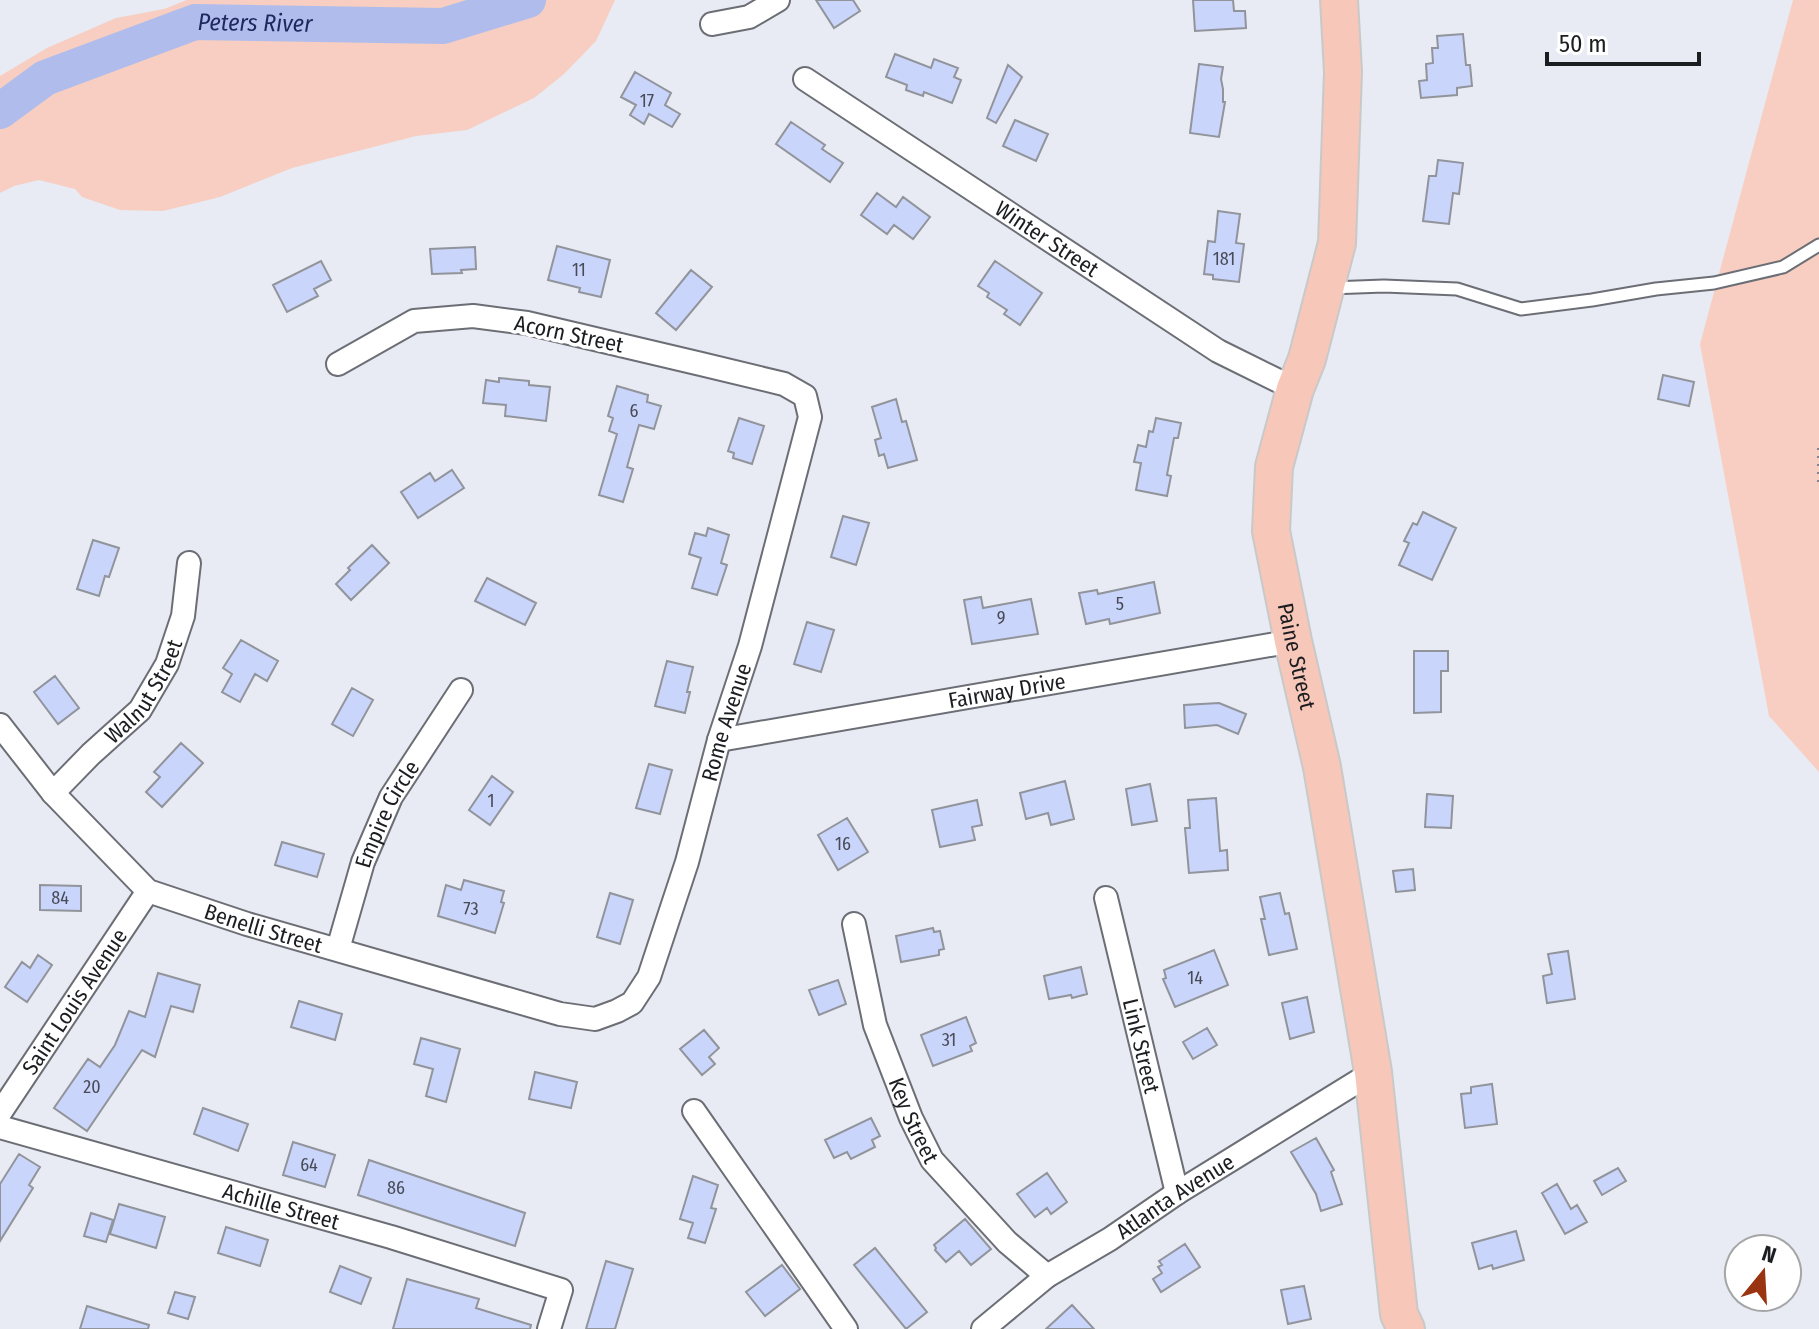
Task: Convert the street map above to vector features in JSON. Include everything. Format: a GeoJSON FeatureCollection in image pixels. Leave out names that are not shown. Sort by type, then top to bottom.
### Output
{"type":"FeatureCollection","features":[{"type":"Feature","properties":{"kind":"main road","name":"Paine Street"},"geometry":{"type":"LineString","coordinates":[[1339,0],[1343,72],[1337,243],[1307,359],[1295,389],[1274,467],[1271,531],[1322,767],[1373,1072],[1403,1322]]}},
{"type":"Feature","properties":{"kind":"street"},"geometry":{"type":"LineString","coordinates":[[712,24],[749,17],[778,0]]}},
{"type":"Feature","properties":{"kind":"street","name":"Winter Street"},"geometry":{"type":"LineString","coordinates":[[805,79],[1218,351],[1295,389]]}},
{"type":"Feature","properties":{"kind":"street","name":"Acorn Street"},"geometry":{"type":"LineString","coordinates":[[338,364],[414,321],[473,316],[527,323],[701,364],[784,384],[805,396]]}},
{"type":"Feature","properties":{"kind":"street","name":"Rome Avenue"},"geometry":{"type":"LineString","coordinates":[[595,1019],[632,1003],[649,977],[687,862],[719,740],[750,646],[810,417],[805,396]]}},
{"type":"Feature","properties":{"kind":"street","name":"Walnut Street"},"geometry":{"type":"LineString","coordinates":[[53,793],[140,710],[167,664],[183,616],[189,563]]}},
{"type":"Feature","properties":{"kind":"street","name":"Fairway Drive"},"geometry":{"type":"LineString","coordinates":[[719,740],[1293,641]]}},
{"type":"Feature","properties":{"kind":"street","name":"Empire Circle"},"geometry":{"type":"LineString","coordinates":[[338,949],[363,862],[391,797],[461,690]]}},
{"type":"Feature","properties":{"kind":"street","name":"Benelli Street"},"geometry":{"type":"LineString","coordinates":[[0,725],[53,793],[148,891],[247,924],[560,1014],[595,1019]]}},
{"type":"Feature","properties":{"kind":"street","name":"Saint Louis Avenue"},"geometry":{"type":"LineString","coordinates":[[0,1113],[148,891]]}},
{"type":"Feature","properties":{"kind":"street","name":"Link Street"},"geometry":{"type":"LineString","coordinates":[[1106,898],[1177,1193]]}},
{"type":"Feature","properties":{"kind":"street","name":"Key Street"},"geometry":{"type":"LineString","coordinates":[[854,924],[875,1025],[911,1118],[932,1160],[1007,1242],[1047,1276]]}},
{"type":"Feature","properties":{"kind":"street","name":"Atlanta Avenue"},"geometry":{"type":"LineString","coordinates":[[983,1329],[1047,1276],[1373,1072]]}},
{"type":"Feature","properties":{"kind":"street"},"geometry":{"type":"LineString","coordinates":[[694,1111],[846,1329]]}},
{"type":"Feature","properties":{"kind":"street","name":"Achille Street"},"geometry":{"type":"LineString","coordinates":[[0,1127],[391,1237],[561,1290],[549,1329]]}},
{"type":"Feature","properties":{"kind":"lane"},"geometry":{"type":"LineString","coordinates":[[1325,288],[1384,286],[1457,289],[1521,309],[1714,283],[1783,267],[1819,245]]}},
{"type":"Feature","properties":{"kind":"path"},"geometry":{"type":"LineString","coordinates":[[1819,448],[1819,486]]}},
{"type":"Feature","properties":{"kind":"shaded area"},"geometry":{"type":"Polygon","coordinates":[[[187,0],[615,0],[596,41],[564,74],[534,98],[467,130],[416,136],[292,168],[220,197],[163,211],[120,210],[82,197],[75,189],[39,180],[0,193],[0,76],[47,48],[116,18],[164,9],[187,0]]]}},
{"type":"Feature","properties":{"kind":"shaded area"},"geometry":{"type":"Polygon","coordinates":[[[1793,0],[1819,0],[1819,772],[1769,716],[1700,344],[1793,0]]]}},
{"type":"Feature","properties":{"kind":"building"},"geometry":{"type":"Polygon","coordinates":[[[816,0],[853,0],[860,11],[834,28],[816,0]]]}},
{"type":"Feature","properties":{"kind":"building"},"geometry":{"type":"Polygon","coordinates":[[[1193,0],[1233,0],[1234,11],[1245,11],[1246,28],[1195,31],[1193,0]]]}},
{"type":"Feature","properties":{"kind":"building"},"geometry":{"type":"Polygon","coordinates":[[[1463,34],[1472,86],[1457,88],[1457,95],[1421,98],[1419,81],[1427,80],[1426,64],[1433,63],[1432,48],[1438,48],[1437,36],[1463,34]]]}},
{"type":"Feature","properties":{"kind":"building"},"geometry":{"type":"Polygon","coordinates":[[[895,54],[931,68],[934,59],[958,68],[954,77],[961,80],[952,103],[924,92],[923,96],[906,90],[907,85],[886,77],[895,54]]]}},
{"type":"Feature","properties":{"kind":"building"},"geometry":{"type":"Polygon","coordinates":[[[1199,64],[1223,67],[1221,79],[1225,102],[1219,137],[1190,133],[1199,64]]]}},
{"type":"Feature","properties":{"kind":"building"},"geometry":{"type":"Polygon","coordinates":[[[1008,65],[1022,77],[996,123],[987,118],[1008,65]]]}},
{"type":"Feature","properties":{"kind":"building"},"geometry":{"type":"Polygon","coordinates":[[[635,72],[671,93],[665,105],[680,114],[672,127],[649,114],[644,124],[630,115],[636,105],[621,97],[635,72]]]}},
{"type":"Feature","properties":{"kind":"building"},"geometry":{"type":"Polygon","coordinates":[[[1015,120],[1048,134],[1036,161],[1003,146],[1015,120]]]}},
{"type":"Feature","properties":{"kind":"building"},"geometry":{"type":"Polygon","coordinates":[[[791,122],[825,145],[822,149],[843,163],[830,182],[776,144],[791,122]]]}},
{"type":"Feature","properties":{"kind":"building"},"geometry":{"type":"Polygon","coordinates":[[[1438,160],[1463,163],[1459,194],[1453,193],[1449,224],[1423,221],[1429,176],[1436,176],[1438,160]]]}},
{"type":"Feature","properties":{"kind":"building"},"geometry":{"type":"Polygon","coordinates":[[[877,193],[896,207],[903,197],[930,217],[913,239],[894,225],[887,234],[861,215],[877,193]]]}},
{"type":"Feature","properties":{"kind":"building"},"geometry":{"type":"Polygon","coordinates":[[[1218,211],[1240,214],[1236,243],[1244,244],[1239,282],[1213,279],[1213,275],[1204,274],[1208,241],[1215,242],[1218,211]]]}},
{"type":"Feature","properties":{"kind":"building"},"geometry":{"type":"Polygon","coordinates":[[[557,246],[610,260],[601,297],[548,280],[557,246]]]}},
{"type":"Feature","properties":{"kind":"building"},"geometry":{"type":"Polygon","coordinates":[[[475,247],[476,269],[432,274],[430,249],[475,247]]]}},
{"type":"Feature","properties":{"kind":"building"},"geometry":{"type":"Polygon","coordinates":[[[321,261],[331,280],[314,289],[318,296],[287,312],[273,285],[321,261]]]}},
{"type":"Feature","properties":{"kind":"building"},"geometry":{"type":"Polygon","coordinates":[[[995,261],[1042,293],[1020,325],[1004,314],[1007,310],[987,297],[989,293],[978,286],[995,261]]]}},
{"type":"Feature","properties":{"kind":"building"},"geometry":{"type":"Polygon","coordinates":[[[691,270],[712,287],[676,330],[656,313],[691,270]]]}},
{"type":"Feature","properties":{"kind":"building"},"geometry":{"type":"Polygon","coordinates":[[[1663,375],[1694,382],[1689,406],[1658,399],[1663,375]]]}},
{"type":"Feature","properties":{"kind":"building"},"geometry":{"type":"Polygon","coordinates":[[[499,378],[550,387],[546,421],[505,416],[506,405],[483,403],[486,380],[499,382],[499,378]]]}},
{"type":"Feature","properties":{"kind":"building"},"geometry":{"type":"Polygon","coordinates":[[[617,386],[648,395],[647,402],[661,406],[654,429],[639,425],[627,467],[633,469],[623,502],[599,495],[617,434],[609,431],[613,418],[608,416],[617,386]]]}},
{"type":"Feature","properties":{"kind":"building"},"geometry":{"type":"Polygon","coordinates":[[[896,399],[917,460],[888,468],[884,454],[879,456],[875,440],[881,438],[872,407],[896,399]]]}},
{"type":"Feature","properties":{"kind":"building"},"geometry":{"type":"Polygon","coordinates":[[[739,418],[764,426],[752,464],[733,458],[734,453],[728,451],[739,418]]]}},
{"type":"Feature","properties":{"kind":"building"},"geometry":{"type":"Polygon","coordinates":[[[1156,418],[1181,423],[1178,438],[1174,438],[1167,475],[1171,476],[1167,496],[1136,490],[1141,463],[1134,462],[1138,445],[1146,447],[1156,418]]]}},
{"type":"Feature","properties":{"kind":"building"},"geometry":{"type":"Polygon","coordinates":[[[452,470],[464,488],[418,518],[401,492],[430,473],[435,481],[452,470]]]}},
{"type":"Feature","properties":{"kind":"building"},"geometry":{"type":"Polygon","coordinates":[[[1423,512],[1456,528],[1432,580],[1399,565],[1409,543],[1404,541],[1423,512]]]}},
{"type":"Feature","properties":{"kind":"building"},"geometry":{"type":"Polygon","coordinates":[[[843,516],[869,523],[856,565],[831,557],[843,516]]]}},
{"type":"Feature","properties":{"kind":"building"},"geometry":{"type":"Polygon","coordinates":[[[708,528],[729,535],[721,563],[727,565],[717,595],[692,588],[701,558],[689,554],[695,533],[706,536],[708,528]]]}},
{"type":"Feature","properties":{"kind":"building"},"geometry":{"type":"Polygon","coordinates":[[[93,540],[119,548],[99,596],[77,589],[93,540]]]}},
{"type":"Feature","properties":{"kind":"building"},"geometry":{"type":"Polygon","coordinates":[[[372,545],[389,563],[351,600],[336,584],[372,545]]]}},
{"type":"Feature","properties":{"kind":"building"},"geometry":{"type":"Polygon","coordinates":[[[487,578],[536,603],[525,625],[475,601],[487,578]]]}},
{"type":"Feature","properties":{"kind":"building"},"geometry":{"type":"Polygon","coordinates":[[[1154,582],[1160,613],[1110,624],[1109,619],[1086,624],[1079,593],[1097,590],[1098,594],[1154,582]]]}},
{"type":"Feature","properties":{"kind":"building"},"geometry":{"type":"Polygon","coordinates":[[[981,597],[983,608],[1031,599],[1038,634],[972,644],[964,600],[981,597]]]}},
{"type":"Feature","properties":{"kind":"building"},"geometry":{"type":"Polygon","coordinates":[[[807,622],[834,630],[821,672],[794,664],[807,622]]]}},
{"type":"Feature","properties":{"kind":"building"},"geometry":{"type":"Polygon","coordinates":[[[241,640],[278,661],[267,681],[255,674],[240,702],[222,692],[232,674],[223,668],[241,640]]]}},
{"type":"Feature","properties":{"kind":"building"},"geometry":{"type":"Polygon","coordinates":[[[1414,651],[1448,651],[1448,671],[1441,671],[1441,712],[1414,713],[1414,651]]]}},
{"type":"Feature","properties":{"kind":"building"},"geometry":{"type":"Polygon","coordinates":[[[667,661],[693,667],[685,713],[655,706],[667,661]]]}},
{"type":"Feature","properties":{"kind":"building"},"geometry":{"type":"Polygon","coordinates":[[[55,676],[79,708],[58,724],[34,692],[55,676]]]}},
{"type":"Feature","properties":{"kind":"building"},"geometry":{"type":"Polygon","coordinates":[[[352,688],[373,700],[353,736],[332,724],[352,688]]]}},
{"type":"Feature","properties":{"kind":"building"},"geometry":{"type":"Polygon","coordinates":[[[1219,703],[1246,714],[1238,734],[1217,725],[1185,728],[1184,705],[1219,703]]]}},
{"type":"Feature","properties":{"kind":"building"},"geometry":{"type":"Polygon","coordinates":[[[181,743],[203,763],[162,807],[146,792],[160,777],[154,772],[181,743]]]}},
{"type":"Feature","properties":{"kind":"building"},"geometry":{"type":"Polygon","coordinates":[[[649,764],[672,770],[660,814],[636,808],[649,764]]]}},
{"type":"Feature","properties":{"kind":"building"},"geometry":{"type":"Polygon","coordinates":[[[492,776],[513,792],[490,825],[469,810],[492,776]]]}},
{"type":"Feature","properties":{"kind":"building"},"geometry":{"type":"Polygon","coordinates":[[[1065,781],[1074,819],[1051,825],[1048,813],[1026,819],[1020,793],[1065,781]]]}},
{"type":"Feature","properties":{"kind":"building"},"geometry":{"type":"Polygon","coordinates":[[[1150,784],[1157,821],[1132,825],[1126,789],[1150,784]]]}},
{"type":"Feature","properties":{"kind":"building"},"geometry":{"type":"Polygon","coordinates":[[[1427,794],[1453,796],[1451,828],[1425,827],[1427,794]]]}},
{"type":"Feature","properties":{"kind":"building"},"geometry":{"type":"Polygon","coordinates":[[[1216,798],[1220,851],[1227,850],[1228,870],[1189,873],[1185,828],[1190,828],[1188,800],[1216,798]]]}},
{"type":"Feature","properties":{"kind":"building"},"geometry":{"type":"Polygon","coordinates":[[[977,800],[982,825],[972,827],[975,840],[940,847],[932,810],[977,800]]]}},
{"type":"Feature","properties":{"kind":"building"},"geometry":{"type":"Polygon","coordinates":[[[847,818],[868,852],[838,870],[818,835],[847,818]]]}},
{"type":"Feature","properties":{"kind":"building"},"geometry":{"type":"Polygon","coordinates":[[[282,842],[324,854],[317,877],[275,865],[282,842]]]}},
{"type":"Feature","properties":{"kind":"building"},"geometry":{"type":"Polygon","coordinates":[[[1413,869],[1415,890],[1396,892],[1393,871],[1413,869]]]}},
{"type":"Feature","properties":{"kind":"building"},"geometry":{"type":"Polygon","coordinates":[[[464,880],[504,891],[501,902],[504,903],[495,933],[438,916],[446,885],[461,890],[464,880]]]}},
{"type":"Feature","properties":{"kind":"building"},"geometry":{"type":"Polygon","coordinates":[[[40,885],[81,886],[81,911],[40,910],[40,885]]]}},
{"type":"Feature","properties":{"kind":"building"},"geometry":{"type":"Polygon","coordinates":[[[610,893],[633,900],[620,944],[597,937],[610,893]]]}},
{"type":"Feature","properties":{"kind":"building"},"geometry":{"type":"Polygon","coordinates":[[[1280,893],[1285,914],[1289,913],[1297,949],[1269,955],[1260,897],[1280,893]]]}},
{"type":"Feature","properties":{"kind":"building"},"geometry":{"type":"Polygon","coordinates":[[[933,928],[934,932],[940,931],[944,949],[939,950],[939,955],[901,962],[896,936],[933,928]]]}},
{"type":"Feature","properties":{"kind":"building"},"geometry":{"type":"Polygon","coordinates":[[[1214,950],[1228,985],[1175,1007],[1163,979],[1166,978],[1164,970],[1214,950]]]}},
{"type":"Feature","properties":{"kind":"building"},"geometry":{"type":"Polygon","coordinates":[[[1568,951],[1575,999],[1547,1003],[1543,976],[1552,974],[1548,954],[1568,951]]]}},
{"type":"Feature","properties":{"kind":"building"},"geometry":{"type":"Polygon","coordinates":[[[38,955],[52,965],[27,1002],[5,987],[22,962],[30,968],[38,955]]]}},
{"type":"Feature","properties":{"kind":"building"},"geometry":{"type":"Polygon","coordinates":[[[1081,967],[1087,994],[1049,999],[1044,976],[1081,967]]]}},
{"type":"Feature","properties":{"kind":"building"},"geometry":{"type":"Polygon","coordinates":[[[158,973],[200,985],[193,1012],[171,1006],[155,1057],[142,1050],[87,1131],[54,1108],[88,1059],[100,1067],[115,1045],[129,1011],[145,1017],[158,973]]]}},
{"type":"Feature","properties":{"kind":"building"},"geometry":{"type":"Polygon","coordinates":[[[838,980],[846,1004],[819,1015],[809,990],[838,980]]]}},
{"type":"Feature","properties":{"kind":"building"},"geometry":{"type":"Polygon","coordinates":[[[1307,997],[1314,1032],[1290,1039],[1282,1003],[1307,997]]]}},
{"type":"Feature","properties":{"kind":"building"},"geometry":{"type":"Polygon","coordinates":[[[299,1001],[342,1014],[335,1040],[291,1027],[299,1001]]]}},
{"type":"Feature","properties":{"kind":"building"},"geometry":{"type":"Polygon","coordinates":[[[966,1017],[976,1043],[970,1046],[972,1051],[933,1066],[921,1035],[966,1017]]]}},
{"type":"Feature","properties":{"kind":"building"},"geometry":{"type":"Polygon","coordinates":[[[1207,1028],[1217,1045],[1193,1059],[1183,1042],[1207,1028]]]}},
{"type":"Feature","properties":{"kind":"building"},"geometry":{"type":"Polygon","coordinates":[[[704,1030],[719,1048],[709,1057],[715,1064],[702,1075],[680,1049],[704,1030]]]}},
{"type":"Feature","properties":{"kind":"building"},"geometry":{"type":"Polygon","coordinates":[[[421,1038],[460,1049],[446,1102],[426,1096],[433,1069],[414,1064],[421,1038]]]}},
{"type":"Feature","properties":{"kind":"building"},"geometry":{"type":"Polygon","coordinates":[[[535,1072],[577,1082],[571,1108],[529,1099],[535,1072]]]}},
{"type":"Feature","properties":{"kind":"building"},"geometry":{"type":"Polygon","coordinates":[[[1492,1084],[1497,1124],[1465,1128],[1461,1094],[1471,1093],[1471,1087],[1492,1084]]]}},
{"type":"Feature","properties":{"kind":"building"},"geometry":{"type":"Polygon","coordinates":[[[203,1108],[248,1124],[238,1151],[194,1134],[203,1108]]]}},
{"type":"Feature","properties":{"kind":"building"},"geometry":{"type":"Polygon","coordinates":[[[871,1118],[880,1136],[872,1140],[875,1147],[851,1159],[847,1152],[834,1158],[825,1140],[871,1118]]]}},
{"type":"Feature","properties":{"kind":"building"},"geometry":{"type":"Polygon","coordinates":[[[1316,1138],[1334,1170],[1331,1172],[1342,1204],[1321,1211],[1316,1194],[1291,1152],[1316,1138]]]}},
{"type":"Feature","properties":{"kind":"building"},"geometry":{"type":"Polygon","coordinates":[[[293,1142],[335,1155],[325,1187],[283,1175],[293,1142]]]}},
{"type":"Feature","properties":{"kind":"building"},"geometry":{"type":"Polygon","coordinates":[[[19,1154],[40,1167],[29,1185],[33,1188],[0,1241],[0,1184],[19,1154]]]}},
{"type":"Feature","properties":{"kind":"building"},"geometry":{"type":"Polygon","coordinates":[[[369,1160],[525,1213],[515,1246],[358,1195],[369,1160]]]}},
{"type":"Feature","properties":{"kind":"building"},"geometry":{"type":"Polygon","coordinates":[[[1618,1168],[1626,1181],[1602,1195],[1594,1181],[1618,1168]]]}},
{"type":"Feature","properties":{"kind":"building"},"geometry":{"type":"Polygon","coordinates":[[[1047,1173],[1067,1202],[1051,1214],[1047,1208],[1035,1217],[1017,1194],[1047,1173]]]}},
{"type":"Feature","properties":{"kind":"building"},"geometry":{"type":"Polygon","coordinates":[[[693,1176],[718,1185],[711,1208],[716,1209],[705,1243],[688,1238],[693,1223],[680,1219],[693,1176]]]}},
{"type":"Feature","properties":{"kind":"building"},"geometry":{"type":"Polygon","coordinates":[[[1557,1184],[1571,1209],[1577,1205],[1587,1222],[1565,1234],[1542,1193],[1557,1184]]]}},
{"type":"Feature","properties":{"kind":"building"},"geometry":{"type":"Polygon","coordinates":[[[119,1204],[165,1217],[156,1248],[110,1234],[119,1204]]]}},
{"type":"Feature","properties":{"kind":"building"},"geometry":{"type":"Polygon","coordinates":[[[91,1213],[113,1220],[106,1242],[84,1236],[91,1213]]]}},
{"type":"Feature","properties":{"kind":"building"},"geometry":{"type":"Polygon","coordinates":[[[965,1219],[991,1249],[971,1265],[959,1251],[946,1262],[934,1245],[965,1219]]]}},
{"type":"Feature","properties":{"kind":"building"},"geometry":{"type":"Polygon","coordinates":[[[226,1227],[268,1240],[260,1266],[218,1253],[226,1227]]]}},
{"type":"Feature","properties":{"kind":"building"},"geometry":{"type":"Polygon","coordinates":[[[1516,1231],[1524,1260],[1493,1269],[1492,1265],[1479,1269],[1472,1243],[1516,1231]]]}},
{"type":"Feature","properties":{"kind":"building"},"geometry":{"type":"Polygon","coordinates":[[[1185,1244],[1200,1267],[1161,1292],[1153,1279],[1162,1273],[1158,1267],[1162,1265],[1159,1261],[1185,1244]]]}},
{"type":"Feature","properties":{"kind":"building"},"geometry":{"type":"Polygon","coordinates":[[[875,1248],[927,1312],[906,1329],[854,1265],[875,1248]]]}},
{"type":"Feature","properties":{"kind":"building"},"geometry":{"type":"Polygon","coordinates":[[[606,1261],[633,1269],[615,1329],[586,1329],[606,1261]]]}},
{"type":"Feature","properties":{"kind":"building"},"geometry":{"type":"Polygon","coordinates":[[[782,1265],[800,1289],[765,1316],[746,1292],[782,1265]]]}},
{"type":"Feature","properties":{"kind":"building"},"geometry":{"type":"Polygon","coordinates":[[[340,1266],[371,1278],[361,1304],[330,1292],[340,1266]]]}},
{"type":"Feature","properties":{"kind":"building"},"geometry":{"type":"Polygon","coordinates":[[[407,1279],[479,1299],[476,1308],[531,1325],[530,1329],[393,1329],[407,1279]]]}},
{"type":"Feature","properties":{"kind":"building"},"geometry":{"type":"Polygon","coordinates":[[[1304,1286],[1311,1319],[1288,1324],[1281,1290],[1304,1286]]]}},
{"type":"Feature","properties":{"kind":"building"},"geometry":{"type":"Polygon","coordinates":[[[175,1292],[195,1297],[188,1319],[168,1313],[175,1292]]]}},
{"type":"Feature","properties":{"kind":"building"},"geometry":{"type":"Polygon","coordinates":[[[1072,1305],[1094,1329],[1046,1329],[1072,1305]]]}},
{"type":"Feature","properties":{"kind":"building"},"geometry":{"type":"Polygon","coordinates":[[[87,1306],[149,1325],[148,1329],[80,1329],[87,1306]]]}},
{"type":"Feature","properties":{"kind":"waterway","name":"Peters River"},"geometry":{"type":"LineString","coordinates":[[0,111],[45,78],[195,22],[443,26],[528,0]]}}]}
